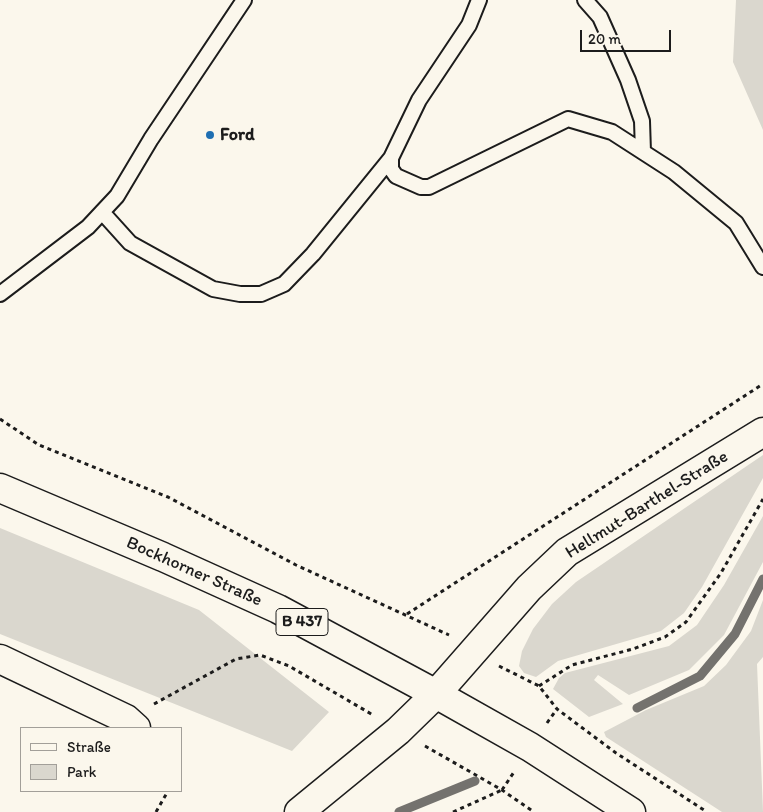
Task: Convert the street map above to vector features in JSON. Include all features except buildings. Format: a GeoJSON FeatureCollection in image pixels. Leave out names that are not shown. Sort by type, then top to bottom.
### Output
{"type":"FeatureCollection","features":[{"type":"Feature","properties":{"kind":"street","name":"Hellmut-Barthel-Straße"},"geometry":{"type":"LineString","coordinates":[[299,812],[398,731],[476,652],[529,588],[567,552],[763,432]]}},
{"type":"Feature","properties":{"kind":"street","name":"Bockhorner Straße"},"geometry":{"type":"LineString","coordinates":[[0,488],[92,526],[278,609],[436,694]]}},
{"type":"Feature","properties":{"kind":"street"},"geometry":{"type":"LineString","coordinates":[[0,659],[131,723]]}},
{"type":"Feature","properties":{"kind":"street","name":"B 437"},"geometry":{"type":"LineString","coordinates":[[436,694],[548,758],[631,812]]}},
{"type":"Feature","properties":{"kind":"lane"},"geometry":{"type":"LineString","coordinates":[[0,294],[88,227],[117,196],[150,140],[244,0]]}},
{"type":"Feature","properties":{"kind":"lane"},"geometry":{"type":"LineString","coordinates":[[102,212],[130,243],[213,289],[240,294],[262,294],[284,284],[313,254],[390,158],[419,100],[469,25],[479,0]]}},
{"type":"Feature","properties":{"kind":"lane"},"geometry":{"type":"LineString","coordinates":[[585,0],[600,17],[628,80],[642,121],[643,152]]}},
{"type":"Feature","properties":{"kind":"lane"},"geometry":{"type":"LineString","coordinates":[[390,158],[391,169],[396,176],[421,187],[429,187],[568,119],[612,132],[674,172],[736,223],[763,267]]}},
{"type":"Feature","properties":{"kind":"path"},"geometry":{"type":"LineString","coordinates":[[406,614],[763,384]]}},
{"type":"Feature","properties":{"kind":"path"},"geometry":{"type":"LineString","coordinates":[[0,419],[39,445],[168,497],[296,565],[406,614],[509,672],[539,686],[557,709],[616,753],[707,812]]}},
{"type":"Feature","properties":{"kind":"path"},"geometry":{"type":"LineString","coordinates":[[539,686],[572,665],[633,649],[665,637],[686,622],[721,573],[763,499]]}},
{"type":"Feature","properties":{"kind":"path"},"geometry":{"type":"LineString","coordinates":[[131,723],[236,659],[260,655],[289,666],[502,790],[534,812]]}},
{"type":"Feature","properties":{"kind":"path"},"geometry":{"type":"LineString","coordinates":[[453,812],[502,790]]}},
{"type":"Feature","properties":{"kind":"path"},"geometry":{"type":"LineString","coordinates":[[156,812],[167,792]]}},
{"type":"Feature","properties":{"kind":"green space"},"geometry":{"type":"Polygon","coordinates":[[[736,0],[763,0],[763,130],[733,62],[736,0]]]}},
{"type":"Feature","properties":{"kind":"green space"},"geometry":{"type":"Polygon","coordinates":[[[763,455],[763,478],[702,587],[684,613],[661,631],[558,661],[536,677],[524,673],[519,666],[522,651],[533,629],[552,604],[576,582],[763,455]]]}},
{"type":"Feature","properties":{"kind":"green space"},"geometry":{"type":"Polygon","coordinates":[[[763,516],[763,562],[724,635],[689,670],[629,695],[598,675],[594,680],[623,704],[589,717],[553,689],[559,678],[565,673],[669,646],[697,625],[724,585],[763,516]]]}},
{"type":"Feature","properties":{"kind":"green space"},"geometry":{"type":"Polygon","coordinates":[[[0,528],[199,610],[329,712],[292,751],[0,634],[0,528]]]}},
{"type":"Feature","properties":{"kind":"green space"},"geometry":{"type":"Polygon","coordinates":[[[763,600],[763,657],[757,664],[763,812],[722,812],[606,737],[604,732],[646,710],[704,686],[726,665],[751,631],[763,600]]]}},
{"type":"Feature","properties":{"kind":"waterway"},"geometry":{"type":"LineString","coordinates":[[637,708],[700,676],[735,634],[763,579]]}},
{"type":"Feature","properties":{"kind":"waterway"},"geometry":{"type":"LineString","coordinates":[[399,812],[475,781]]}},
{"type":"Feature","properties":{"kind":"place","name":"Ford"},"geometry":{"type":"Point","coordinates":[210,135]}}]}
